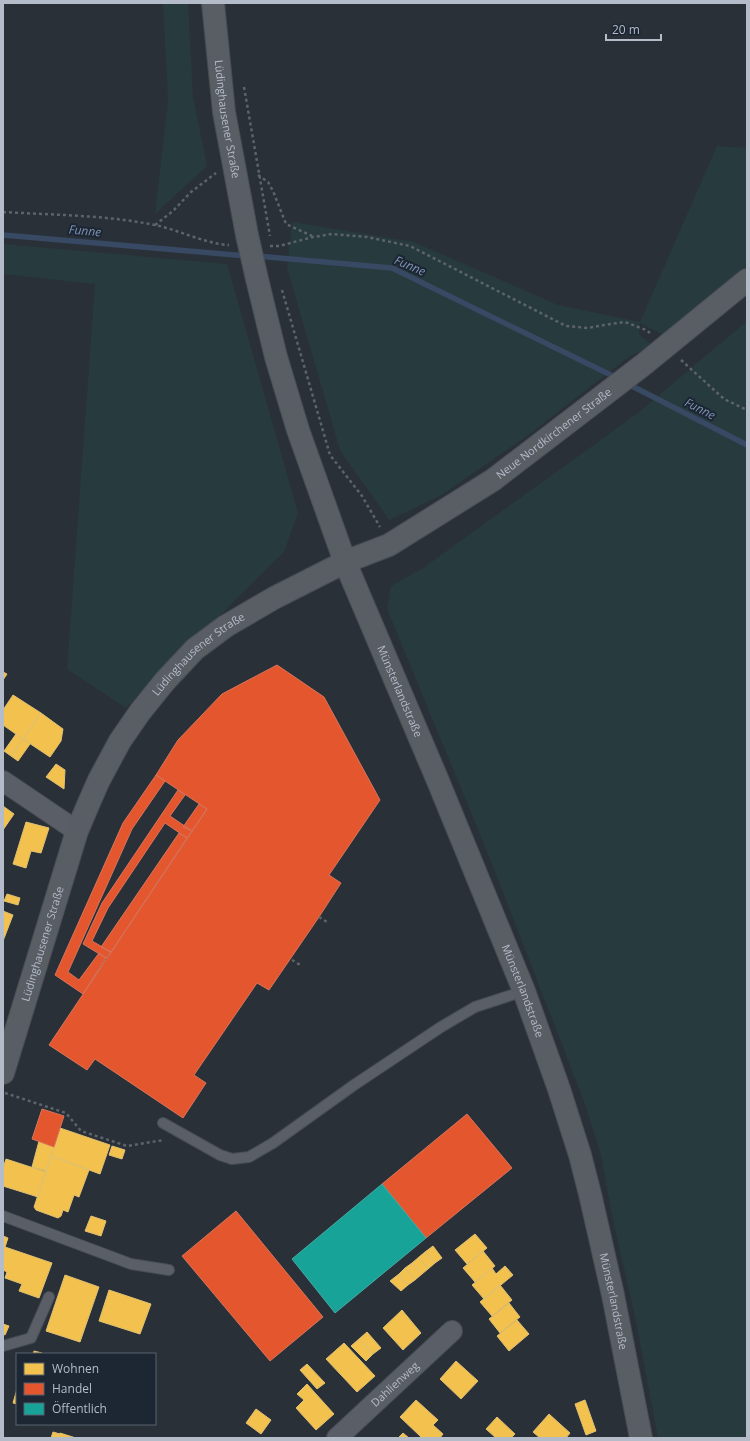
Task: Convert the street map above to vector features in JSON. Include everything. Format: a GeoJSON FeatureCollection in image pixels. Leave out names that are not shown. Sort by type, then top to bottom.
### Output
{"type":"FeatureCollection","features":[{"type":"Feature","properties":{"kind":"main road","name":"Lüdinghausener Straße"},"geometry":{"type":"LineString","coordinates":[[3,1073],[77,832],[99,780],[120,741],[140,712],[165,681],[195,649],[226,626],[345,562],[298,430],[276,357],[248,242],[224,112],[212,3]]}},
{"type":"Feature","properties":{"kind":"main road","name":"Neue Nordkirchener Straße"},"geometry":{"type":"LineString","coordinates":[[345,562],[390,545],[493,480],[644,365],[747,280]]}},
{"type":"Feature","properties":{"kind":"main road","name":"Münsterlandstraße"},"geometry":{"type":"LineString","coordinates":[[345,562],[438,781],[524,991],[559,1089],[580,1154],[613,1295],[641,1438]]}},
{"type":"Feature","properties":{"kind":"street"},"geometry":{"type":"LineString","coordinates":[[3,782],[77,832]]}},
{"type":"Feature","properties":{"kind":"street","name":"Dahlienweg"},"geometry":{"type":"LineString","coordinates":[[337,1438],[452,1331]]}},
{"type":"Feature","properties":{"kind":"lane"},"geometry":{"type":"LineString","coordinates":[[163,1123],[220,1154],[232,1158],[249,1157],[273,1143],[325,1105],[441,1027],[475,1007],[524,991]]}},
{"type":"Feature","properties":{"kind":"lane"},"geometry":{"type":"LineString","coordinates":[[3,1216],[131,1264],[169,1270]]}},
{"type":"Feature","properties":{"kind":"lane"},"geometry":{"type":"LineString","coordinates":[[3,1346],[31,1338],[49,1297]]}},
{"type":"Feature","properties":{"kind":"path"},"geometry":{"type":"LineString","coordinates":[[244,87],[258,175],[270,236]]}},
{"type":"Feature","properties":{"kind":"path"},"geometry":{"type":"LineString","coordinates":[[155,225],[173,211],[191,192],[233,159]]}},
{"type":"Feature","properties":{"kind":"path"},"geometry":{"type":"LineString","coordinates":[[258,175],[268,182],[286,224],[312,237]]}},
{"type":"Feature","properties":{"kind":"path"},"geometry":{"type":"LineString","coordinates":[[3,212],[101,217],[155,225],[219,244],[248,242],[278,246],[312,237],[332,234],[367,237],[410,246],[566,326],[588,328],[625,322],[646,330],[666,346],[724,399],[747,410]]}},
{"type":"Feature","properties":{"kind":"path"},"geometry":{"type":"LineString","coordinates":[[282,288],[330,455],[362,496],[390,545]]}},
{"type":"Feature","properties":{"kind":"path"},"geometry":{"type":"LineString","coordinates":[[319,917],[327,922]]}},
{"type":"Feature","properties":{"kind":"path"},"geometry":{"type":"LineString","coordinates":[[292,960],[302,966]]}},
{"type":"Feature","properties":{"kind":"path"},"geometry":{"type":"LineString","coordinates":[[3,1092],[66,1113],[81,1131],[126,1146],[186,1136]]}},
{"type":"Feature","properties":{"kind":"green space"},"geometry":{"type":"Polygon","coordinates":[[[163,3],[188,3],[193,97],[207,166],[155,214],[168,101],[163,3]]]}},
{"type":"Feature","properties":{"kind":"green space"},"geometry":{"type":"Polygon","coordinates":[[[717,146],[747,148],[747,269],[664,335],[640,323],[639,334],[652,345],[630,356],[527,436],[440,496],[389,520],[340,450],[287,268],[292,222],[414,242],[558,305],[640,322],[717,146]]]}},
{"type":"Feature","properties":{"kind":"green space"},"geometry":{"type":"Polygon","coordinates":[[[3,244],[227,264],[298,513],[284,552],[126,708],[67,669],[95,284],[3,274],[3,244]]]}},
{"type":"Feature","properties":{"kind":"green space"},"geometry":{"type":"Polygon","coordinates":[[[747,321],[747,1438],[658,1438],[636,1321],[613,1220],[601,1155],[585,1104],[489,856],[387,609],[391,586],[423,568],[638,413],[747,321]]]}},
{"type":"Feature","properties":{"kind":"building: Wohnen"},"geometry":{"type":"Polygon","coordinates":[[[3,672],[7,674],[3,680],[3,672]]]}},
{"type":"Feature","properties":{"kind":"building: Wohnen"},"geometry":{"type":"Polygon","coordinates":[[[13,695],[41,713],[23,739],[3,725],[3,710],[13,695]]]}},
{"type":"Feature","properties":{"kind":"building: Wohnen"},"geometry":{"type":"Polygon","coordinates":[[[41,713],[63,729],[61,741],[50,757],[23,739],[41,713]]]}},
{"type":"Feature","properties":{"kind":"building: Wohnen"},"geometry":{"type":"Polygon","coordinates":[[[16,734],[23,739],[11,756],[4,751],[16,734]]]}},
{"type":"Feature","properties":{"kind":"building: Wohnen"},"geometry":{"type":"Polygon","coordinates":[[[23,739],[30,744],[18,761],[11,756],[23,739]]]}},
{"type":"Feature","properties":{"kind":"building: Wohnen"},"geometry":{"type":"Polygon","coordinates":[[[56,764],[65,770],[64,789],[46,777],[56,764]]]}},
{"type":"Feature","properties":{"kind":"building: Wohnen"},"geometry":{"type":"Polygon","coordinates":[[[3,806],[14,814],[3,830],[3,806]]]}},
{"type":"Feature","properties":{"kind":"building: Wohnen"},"geometry":{"type":"Polygon","coordinates":[[[26,822],[49,828],[41,853],[31,851],[26,868],[13,864],[26,822]]]}},
{"type":"Feature","properties":{"kind":"building: Wohnen"},"geometry":{"type":"Polygon","coordinates":[[[7,894],[20,898],[18,905],[4,901],[7,894]]]}},
{"type":"Feature","properties":{"kind":"building: Wohnen"},"geometry":{"type":"Polygon","coordinates":[[[3,911],[13,915],[3,941],[3,911]]]}},
{"type":"Feature","properties":{"kind":"building: Wohnen"},"geometry":{"type":"Polygon","coordinates":[[[60,1128],[110,1145],[100,1174],[51,1156],[60,1128]]]}},
{"type":"Feature","properties":{"kind":"building: Wohnen"},"geometry":{"type":"Polygon","coordinates":[[[39,1141],[54,1147],[46,1171],[32,1167],[39,1141]]]}},
{"type":"Feature","properties":{"kind":"building: Wohnen"},"geometry":{"type":"Polygon","coordinates":[[[112,1146],[125,1150],[122,1159],[109,1155],[112,1146]]]}},
{"type":"Feature","properties":{"kind":"building: Wohnen"},"geometry":{"type":"Polygon","coordinates":[[[51,1156],[89,1170],[79,1197],[74,1195],[68,1212],[63,1210],[61,1216],[58,1218],[36,1210],[34,1207],[51,1156]]]}},
{"type":"Feature","properties":{"kind":"building: Wohnen"},"geometry":{"type":"Polygon","coordinates":[[[6,1159],[46,1172],[38,1197],[3,1186],[3,1168],[6,1159]]]}},
{"type":"Feature","properties":{"kind":"building: Wohnen"},"geometry":{"type":"Polygon","coordinates":[[[91,1216],[106,1221],[101,1236],[85,1231],[91,1216]]]}},
{"type":"Feature","properties":{"kind":"building: Wohnen"},"geometry":{"type":"Polygon","coordinates":[[[475,1234],[487,1248],[467,1264],[455,1250],[475,1234]]]}},
{"type":"Feature","properties":{"kind":"building: Wohnen"},"geometry":{"type":"Polygon","coordinates":[[[3,1236],[8,1238],[5,1247],[52,1263],[39,1298],[19,1291],[22,1284],[5,1278],[7,1272],[3,1270],[3,1236]]]}},
{"type":"Feature","properties":{"kind":"building: Wohnen"},"geometry":{"type":"Polygon","coordinates":[[[433,1246],[442,1258],[435,1263],[425,1252],[433,1246]]]}},
{"type":"Feature","properties":{"kind":"building: Wohnen"},"geometry":{"type":"Polygon","coordinates":[[[483,1251],[495,1266],[475,1282],[463,1268],[483,1251]]]}},
{"type":"Feature","properties":{"kind":"building: Wohnen"},"geometry":{"type":"Polygon","coordinates":[[[425,1252],[435,1263],[428,1269],[419,1257],[425,1252]]]}},
{"type":"Feature","properties":{"kind":"building: Wohnen"},"geometry":{"type":"Polygon","coordinates":[[[419,1257],[428,1269],[422,1274],[412,1263],[419,1257]]]}},
{"type":"Feature","properties":{"kind":"building: Wohnen"},"geometry":{"type":"Polygon","coordinates":[[[412,1263],[422,1274],[415,1280],[405,1268],[412,1263]]]}},
{"type":"Feature","properties":{"kind":"building: Wohnen"},"geometry":{"type":"Polygon","coordinates":[[[505,1266],[513,1275],[484,1299],[472,1285],[492,1268],[496,1274],[505,1266]]]}},
{"type":"Feature","properties":{"kind":"building: Wohnen"},"geometry":{"type":"Polygon","coordinates":[[[405,1268],[415,1280],[408,1285],[399,1274],[405,1268]]]}},
{"type":"Feature","properties":{"kind":"building: Wohnen"},"geometry":{"type":"Polygon","coordinates":[[[399,1274],[408,1285],[401,1291],[390,1281],[399,1274]]]}},
{"type":"Feature","properties":{"kind":"building: Wohnen"},"geometry":{"type":"Polygon","coordinates":[[[65,1275],[99,1287],[80,1342],[46,1331],[65,1275]]]}},
{"type":"Feature","properties":{"kind":"building: Wohnen"},"geometry":{"type":"Polygon","coordinates":[[[500,1285],[512,1300],[492,1316],[480,1302],[500,1285]]]}},
{"type":"Feature","properties":{"kind":"building: Wohnen"},"geometry":{"type":"Polygon","coordinates":[[[109,1290],[151,1304],[140,1334],[99,1321],[109,1290]]]}},
{"type":"Feature","properties":{"kind":"building: Wohnen"},"geometry":{"type":"Polygon","coordinates":[[[509,1303],[520,1317],[500,1333],[489,1319],[509,1303]]]}},
{"type":"Feature","properties":{"kind":"building: Wohnen"},"geometry":{"type":"Polygon","coordinates":[[[402,1310],[421,1333],[403,1350],[383,1328],[402,1310]]]}},
{"type":"Feature","properties":{"kind":"building: Wohnen"},"geometry":{"type":"Polygon","coordinates":[[[517,1320],[529,1334],[509,1351],[497,1336],[517,1320]]]}},
{"type":"Feature","properties":{"kind":"building: Wohnen"},"geometry":{"type":"Polygon","coordinates":[[[3,1324],[9,1326],[5,1335],[3,1334],[3,1324]]]}},
{"type":"Feature","properties":{"kind":"building: Wohnen"},"geometry":{"type":"Polygon","coordinates":[[[367,1332],[381,1348],[373,1354],[359,1339],[367,1332]]]}},
{"type":"Feature","properties":{"kind":"building: Wohnen"},"geometry":{"type":"Polygon","coordinates":[[[359,1339],[373,1354],[366,1361],[351,1346],[359,1339]]]}},
{"type":"Feature","properties":{"kind":"building: Wohnen"},"geometry":{"type":"Polygon","coordinates":[[[344,1343],[375,1376],[357,1392],[326,1359],[344,1343]]]}},
{"type":"Feature","properties":{"kind":"building: Wohnen"},"geometry":{"type":"Polygon","coordinates":[[[456,1361],[478,1381],[461,1399],[440,1379],[456,1361]]]}},
{"type":"Feature","properties":{"kind":"building: Wohnen"},"geometry":{"type":"Polygon","coordinates":[[[307,1364],[325,1383],[317,1389],[300,1370],[307,1364]]]}},
{"type":"Feature","properties":{"kind":"building: Wohnen"},"geometry":{"type":"Polygon","coordinates":[[[307,1384],[334,1414],[316,1430],[296,1408],[304,1400],[297,1394],[307,1384]]]}},
{"type":"Feature","properties":{"kind":"building: Wohnen"},"geometry":{"type":"Polygon","coordinates":[[[16,1392],[16,1404],[13,1403],[16,1392]]]}},
{"type":"Feature","properties":{"kind":"building: Wohnen"},"geometry":{"type":"Polygon","coordinates":[[[416,1400],[438,1420],[433,1425],[443,1434],[440,1438],[420,1438],[421,1437],[400,1417],[416,1400]]]}},
{"type":"Feature","properties":{"kind":"building: Wohnen"},"geometry":{"type":"Polygon","coordinates":[[[585,1400],[596,1431],[586,1435],[575,1404],[585,1400]]]}},
{"type":"Feature","properties":{"kind":"building: Wohnen"},"geometry":{"type":"Polygon","coordinates":[[[256,1409],[271,1420],[261,1434],[246,1423],[256,1409]]]}},
{"type":"Feature","properties":{"kind":"building: Wohnen"},"geometry":{"type":"Polygon","coordinates":[[[549,1414],[570,1433],[566,1438],[540,1438],[533,1432],[549,1414]]]}},
{"type":"Feature","properties":{"kind":"building: Wohnen"},"geometry":{"type":"Polygon","coordinates":[[[497,1417],[515,1434],[511,1438],[496,1438],[486,1429],[497,1417]]]}},
{"type":"Feature","properties":{"kind":"building: Wohnen"},"geometry":{"type":"Polygon","coordinates":[[[53,1432],[60,1434],[59,1438],[51,1438],[53,1432]]]}},
{"type":"Feature","properties":{"kind":"building: Wohnen"},"geometry":{"type":"Polygon","coordinates":[[[60,1433],[76,1438],[59,1438],[60,1433]]]}},
{"type":"Feature","properties":{"kind":"building: Wohnen"},"geometry":{"type":"Polygon","coordinates":[[[403,1433],[409,1438],[398,1438],[403,1433]]]}},
{"type":"Feature","properties":{"kind":"building: Handel"},"geometry":{"type":"Polygon","coordinates":[[[277,665],[324,697],[380,800],[329,875],[341,883],[319,917],[269,990],[257,983],[194,1075],[206,1083],[183,1118],[95,1059],[87,1070],[49,1045],[207,809],[156,775],[178,740],[222,694],[277,665]]]}},
{"type":"Feature","properties":{"kind":"building: Handel"},"geometry":{"type":"Polygon","coordinates":[[[156,775],[165,781],[132,829],[68,972],[79,980],[99,953],[106,958],[83,994],[55,975],[123,823],[156,775]]]}},
{"type":"Feature","properties":{"kind":"building: Handel"},"geometry":{"type":"Polygon","coordinates":[[[178,790],[185,795],[170,816],[192,831],[187,838],[165,823],[108,908],[92,941],[111,952],[106,958],[83,944],[102,903],[178,790]]]}},
{"type":"Feature","properties":{"kind":"building: Handel"},"geometry":{"type":"Polygon","coordinates":[[[199,804],[207,809],[192,831],[183,827],[199,804]]]}},
{"type":"Feature","properties":{"kind":"building: Handel"},"geometry":{"type":"Polygon","coordinates":[[[179,833],[187,838],[111,952],[101,947],[179,833]]]}},
{"type":"Feature","properties":{"kind":"building: Handel"},"geometry":{"type":"Polygon","coordinates":[[[42,1109],[64,1116],[54,1147],[32,1139],[42,1109]]]}},
{"type":"Feature","properties":{"kind":"building: Handel"},"geometry":{"type":"Polygon","coordinates":[[[467,1114],[512,1168],[426,1238],[382,1184],[467,1114]]]}},
{"type":"Feature","properties":{"kind":"building: Handel"},"geometry":{"type":"Polygon","coordinates":[[[236,1211],[323,1317],[270,1361],[182,1256],[236,1211]]]}},
{"type":"Feature","properties":{"kind":"building: Öffentlich"},"geometry":{"type":"Polygon","coordinates":[[[382,1184],[426,1238],[335,1313],[292,1259],[382,1184]]]}},
{"type":"Feature","properties":{"kind":"waterway","name":"Funne"},"geometry":{"type":"LineString","coordinates":[[3,235],[247,256]]}},
{"type":"Feature","properties":{"kind":"waterway","name":"Funne"},"geometry":{"type":"LineString","coordinates":[[257,256],[392,268],[617,378]]}},
{"type":"Feature","properties":{"kind":"waterway","name":"Funne"},"geometry":{"type":"LineString","coordinates":[[628,384],[747,445]]}}]}
